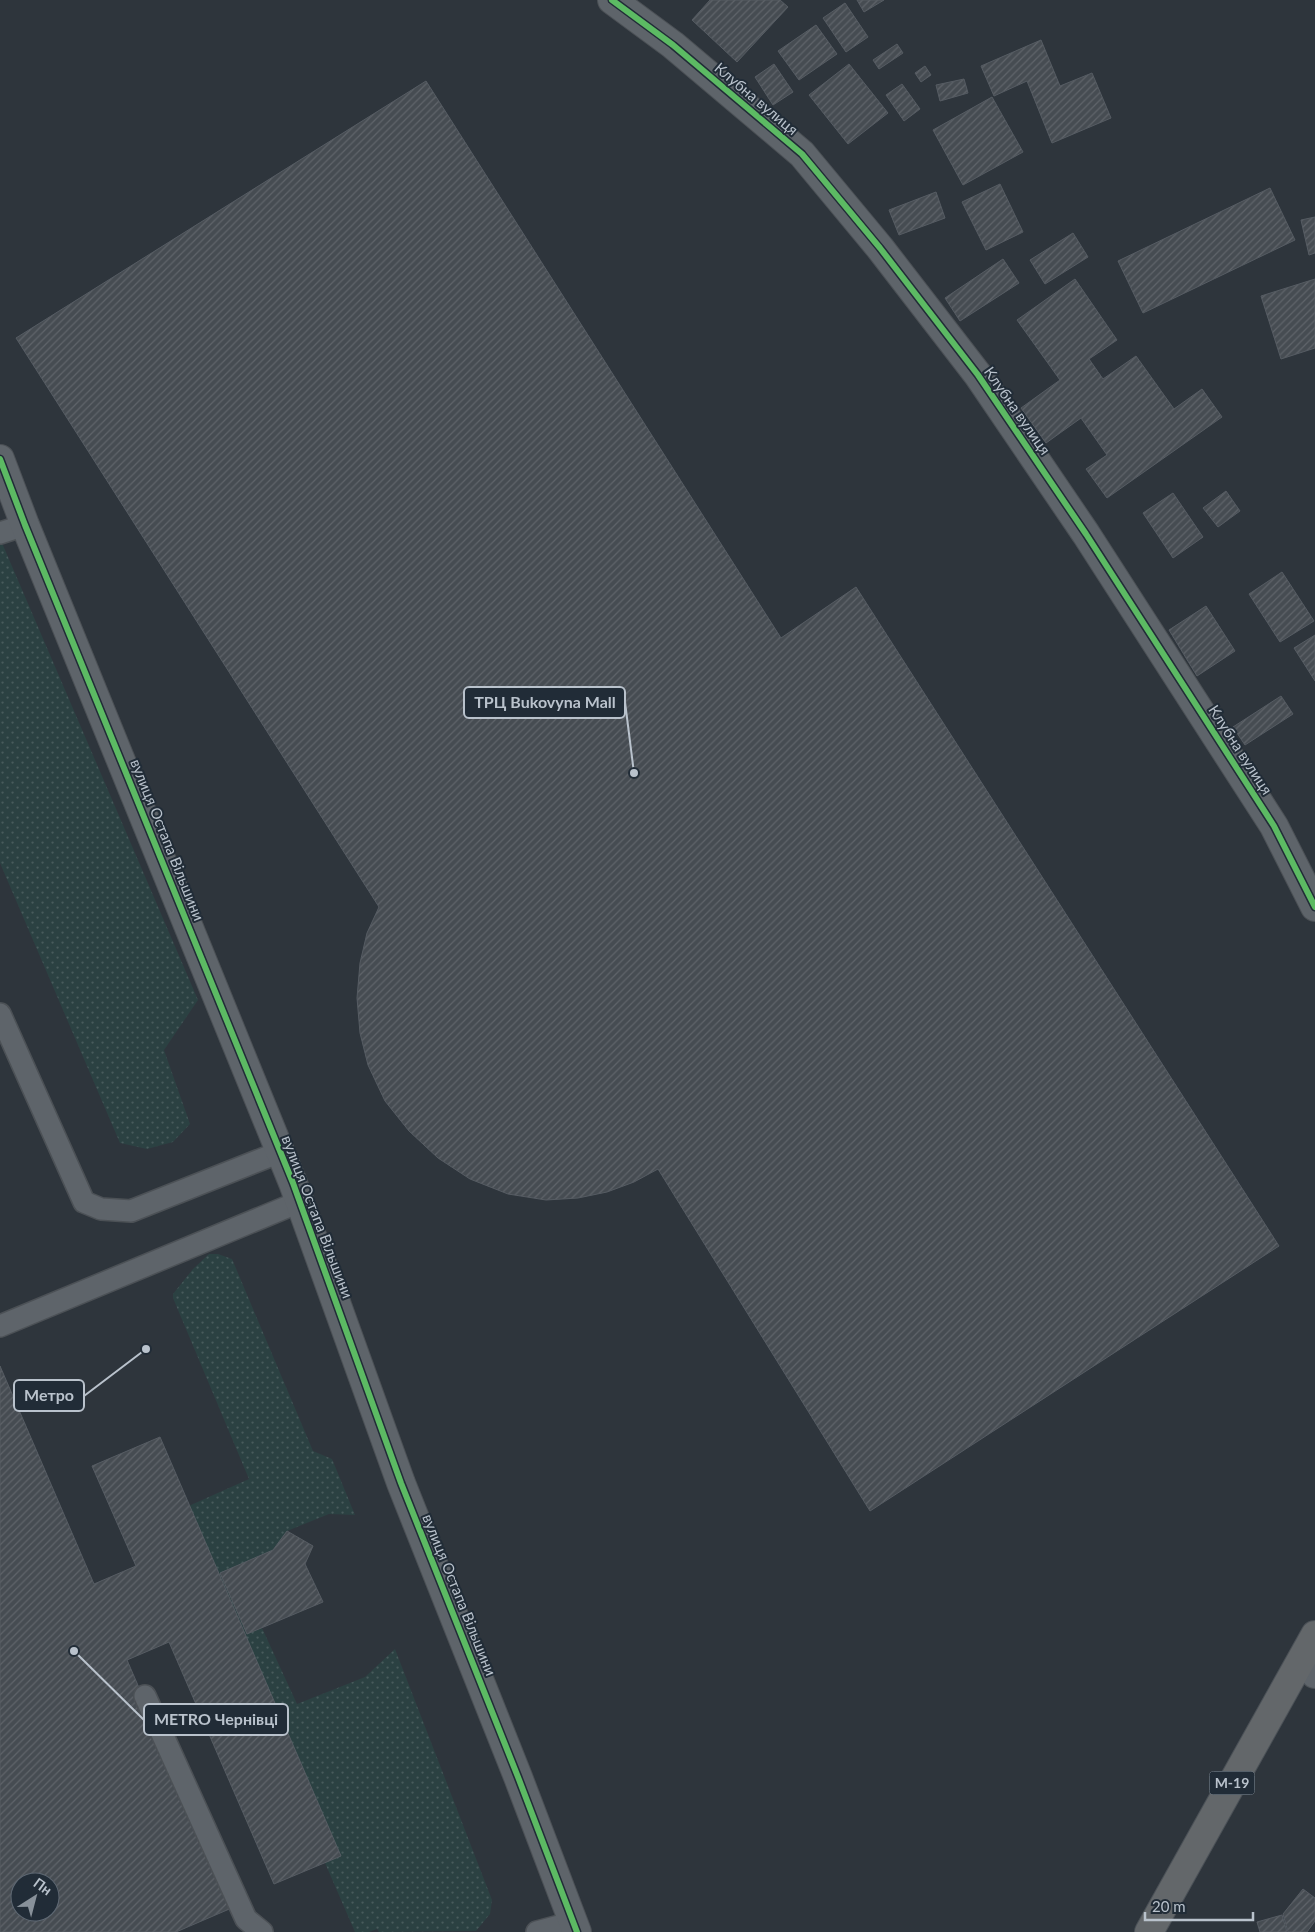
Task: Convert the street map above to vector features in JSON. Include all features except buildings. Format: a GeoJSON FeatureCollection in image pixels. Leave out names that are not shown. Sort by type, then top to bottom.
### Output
{"type":"FeatureCollection","features":[{"type":"Feature","properties":{"kind":"highway","name":"М-19"},"geometry":{"type":"LineString","coordinates":[[1149,1932],[1312,1654]]}},
{"type":"Feature","properties":{"kind":"street","name":"Клубна вулиця"},"geometry":{"type":"LineString","coordinates":[[612,0],[673,45],[802,154],[880,248],[978,375],[1086,534],[1274,826],[1315,907]]}},
{"type":"Feature","properties":{"kind":"street","name":"вулиця Остапа Вільшини"},"geometry":{"type":"LineString","coordinates":[[0,459],[12,529],[280,1152],[401,1483],[518,1777],[575,1927]]}},
{"type":"Feature","properties":{"kind":"lane"},"geometry":{"type":"LineString","coordinates":[[0,1014],[84,1202],[101,1209],[131,1211],[280,1152]]}},
{"type":"Feature","properties":{"kind":"lane"},"geometry":{"type":"LineString","coordinates":[[0,1326],[299,1202]]}},
{"type":"Feature","properties":{"kind":"lane"},"geometry":{"type":"LineString","coordinates":[[145,1696],[246,1919],[262,1932]]}},
{"type":"Feature","properties":{"kind":"lane"},"geometry":{"type":"LineString","coordinates":[[537,1932],[575,1927]]}},
{"type":"Feature","properties":{"kind":"green space"},"geometry":{"type":"Polygon","coordinates":[[[2,543],[198,1000],[164,1050],[190,1124],[173,1142],[147,1149],[120,1143],[0,863],[0,544],[2,543]]]}},
{"type":"Feature","properties":{"kind":"green space"},"geometry":{"type":"Polygon","coordinates":[[[209,1254],[218,1254],[232,1259],[313,1451],[332,1459],[355,1515],[329,1514],[287,1531],[273,1550],[220,1573],[247,1634],[262,1628],[297,1704],[365,1677],[395,1649],[492,1900],[490,1914],[476,1931],[379,1932],[377,1929],[369,1932],[355,1932],[173,1513],[249,1479],[173,1298],[173,1294],[193,1269],[209,1254]]]}},
{"type":"Feature","properties":{"kind":"cycle path"},"geometry":{"type":"LineString","coordinates":[[612,0],[673,45],[802,154],[880,248],[978,375],[1086,534],[1274,826],[1315,907]]}},
{"type":"Feature","properties":{"kind":"cycle path"},"geometry":{"type":"LineString","coordinates":[[0,459],[25,525],[293,1183],[401,1483],[518,1777],[577,1932]]}},
{"type":"Feature","properties":{"kind":"place","name":"ТРЦ Bukovyna Mall"},"geometry":{"type":"Point","coordinates":[634,773]}},
{"type":"Feature","properties":{"kind":"place","name":"Метро"},"geometry":{"type":"Point","coordinates":[146,1349]}},
{"type":"Feature","properties":{"kind":"place","name":"METRO Чернівці"},"geometry":{"type":"Point","coordinates":[74,1651]}}]}
